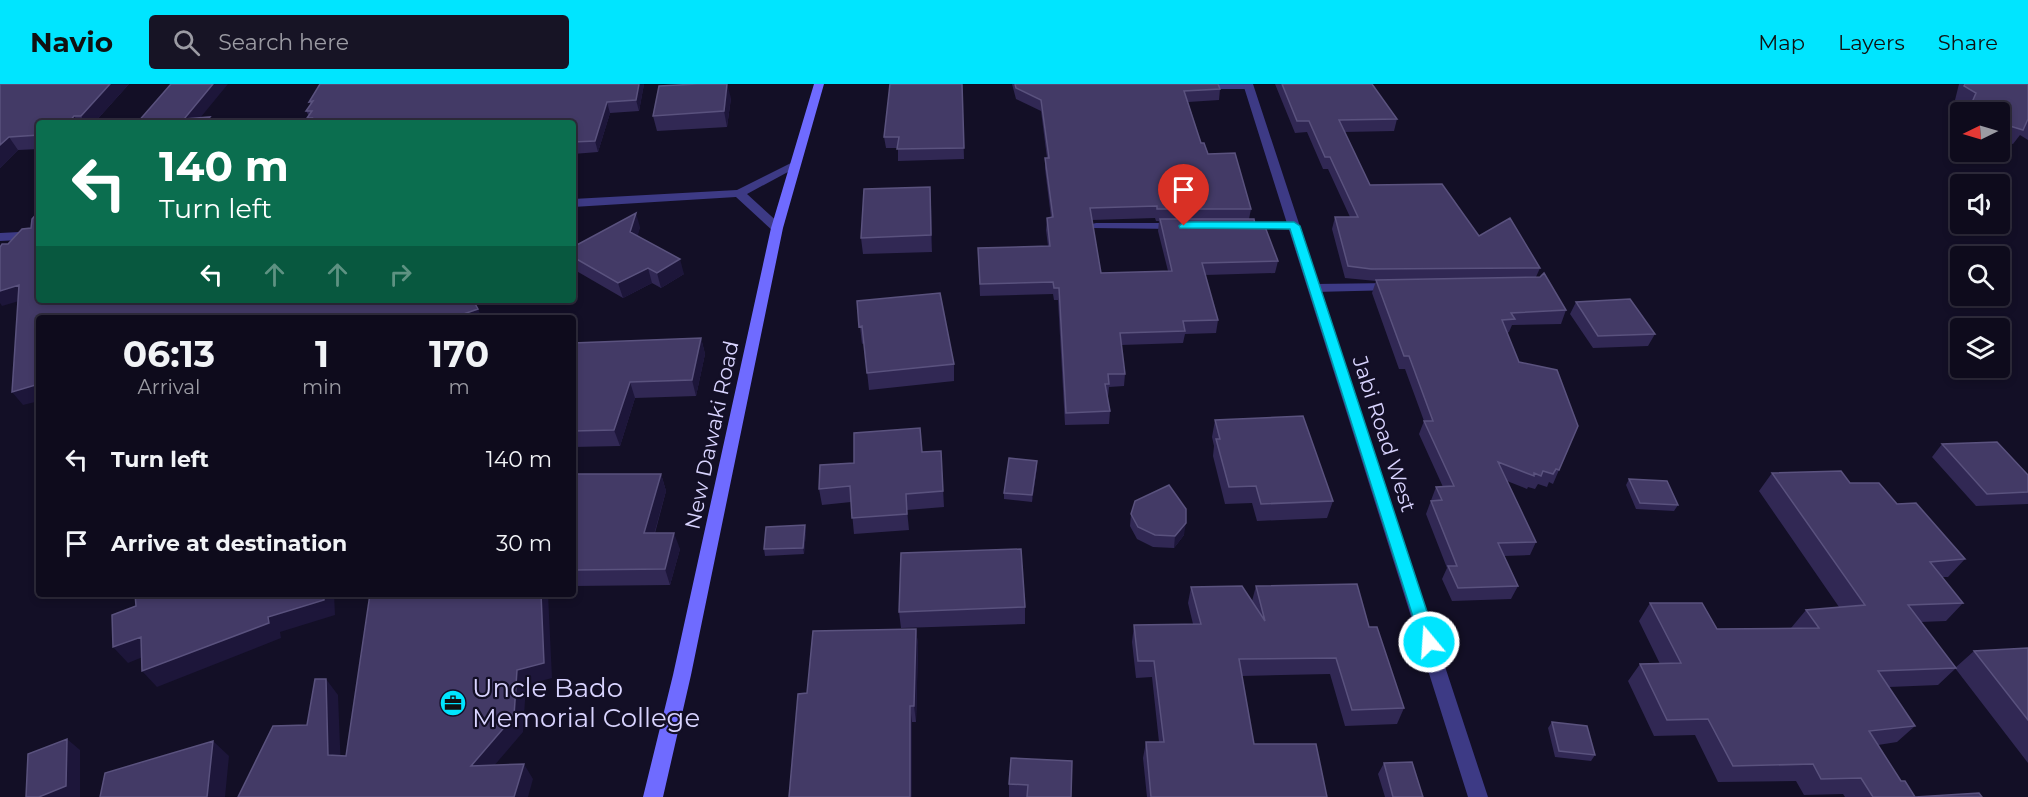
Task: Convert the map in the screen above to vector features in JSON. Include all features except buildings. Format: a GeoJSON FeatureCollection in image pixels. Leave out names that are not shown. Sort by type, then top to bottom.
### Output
{"type":"FeatureCollection","features":[{"type":"Feature","properties":{"kind":"street","name":"New Dawaki Road"},"geometry":{"type":"LineString","coordinates":[[653,797],[687,652],[777,228],[819,84]]}},
{"type":"Feature","properties":{"kind":"street","name":"Jabi Road West"},"geometry":{"type":"LineString","coordinates":[[1248,85],[1316,288],[1478,797]]}},
{"type":"Feature","properties":{"kind":"street"},"geometry":{"type":"LineString","coordinates":[[576,203],[739,193],[795,164]]}},
{"type":"Feature","properties":{"kind":"street"},"geometry":{"type":"LineString","coordinates":[[739,193],[777,228]]}},
{"type":"Feature","properties":{"kind":"street"},"geometry":{"type":"LineString","coordinates":[[0,237],[36,235]]}},
{"type":"Feature","properties":{"kind":"lane"},"geometry":{"type":"LineString","coordinates":[[1190,87],[1248,85]]}},
{"type":"Feature","properties":{"kind":"lane"},"geometry":{"type":"LineString","coordinates":[[1096,226],[1190,226]]}},
{"type":"Feature","properties":{"kind":"lane"},"geometry":{"type":"LineString","coordinates":[[1236,226],[1294,226]]}},
{"type":"Feature","properties":{"kind":"lane"},"geometry":{"type":"LineString","coordinates":[[1316,288],[1406,287]]}},
{"type":"Feature","properties":{"kind":"place","name":"Uncle Bado Memorial College"},"geometry":{"type":"Point","coordinates":[453,703]}},
{"type":"Feature","properties":{"kind":"route"},"geometry":{"type":"LineString","coordinates":[[1184,226],[1294,226],[1429,642]]}}]}
